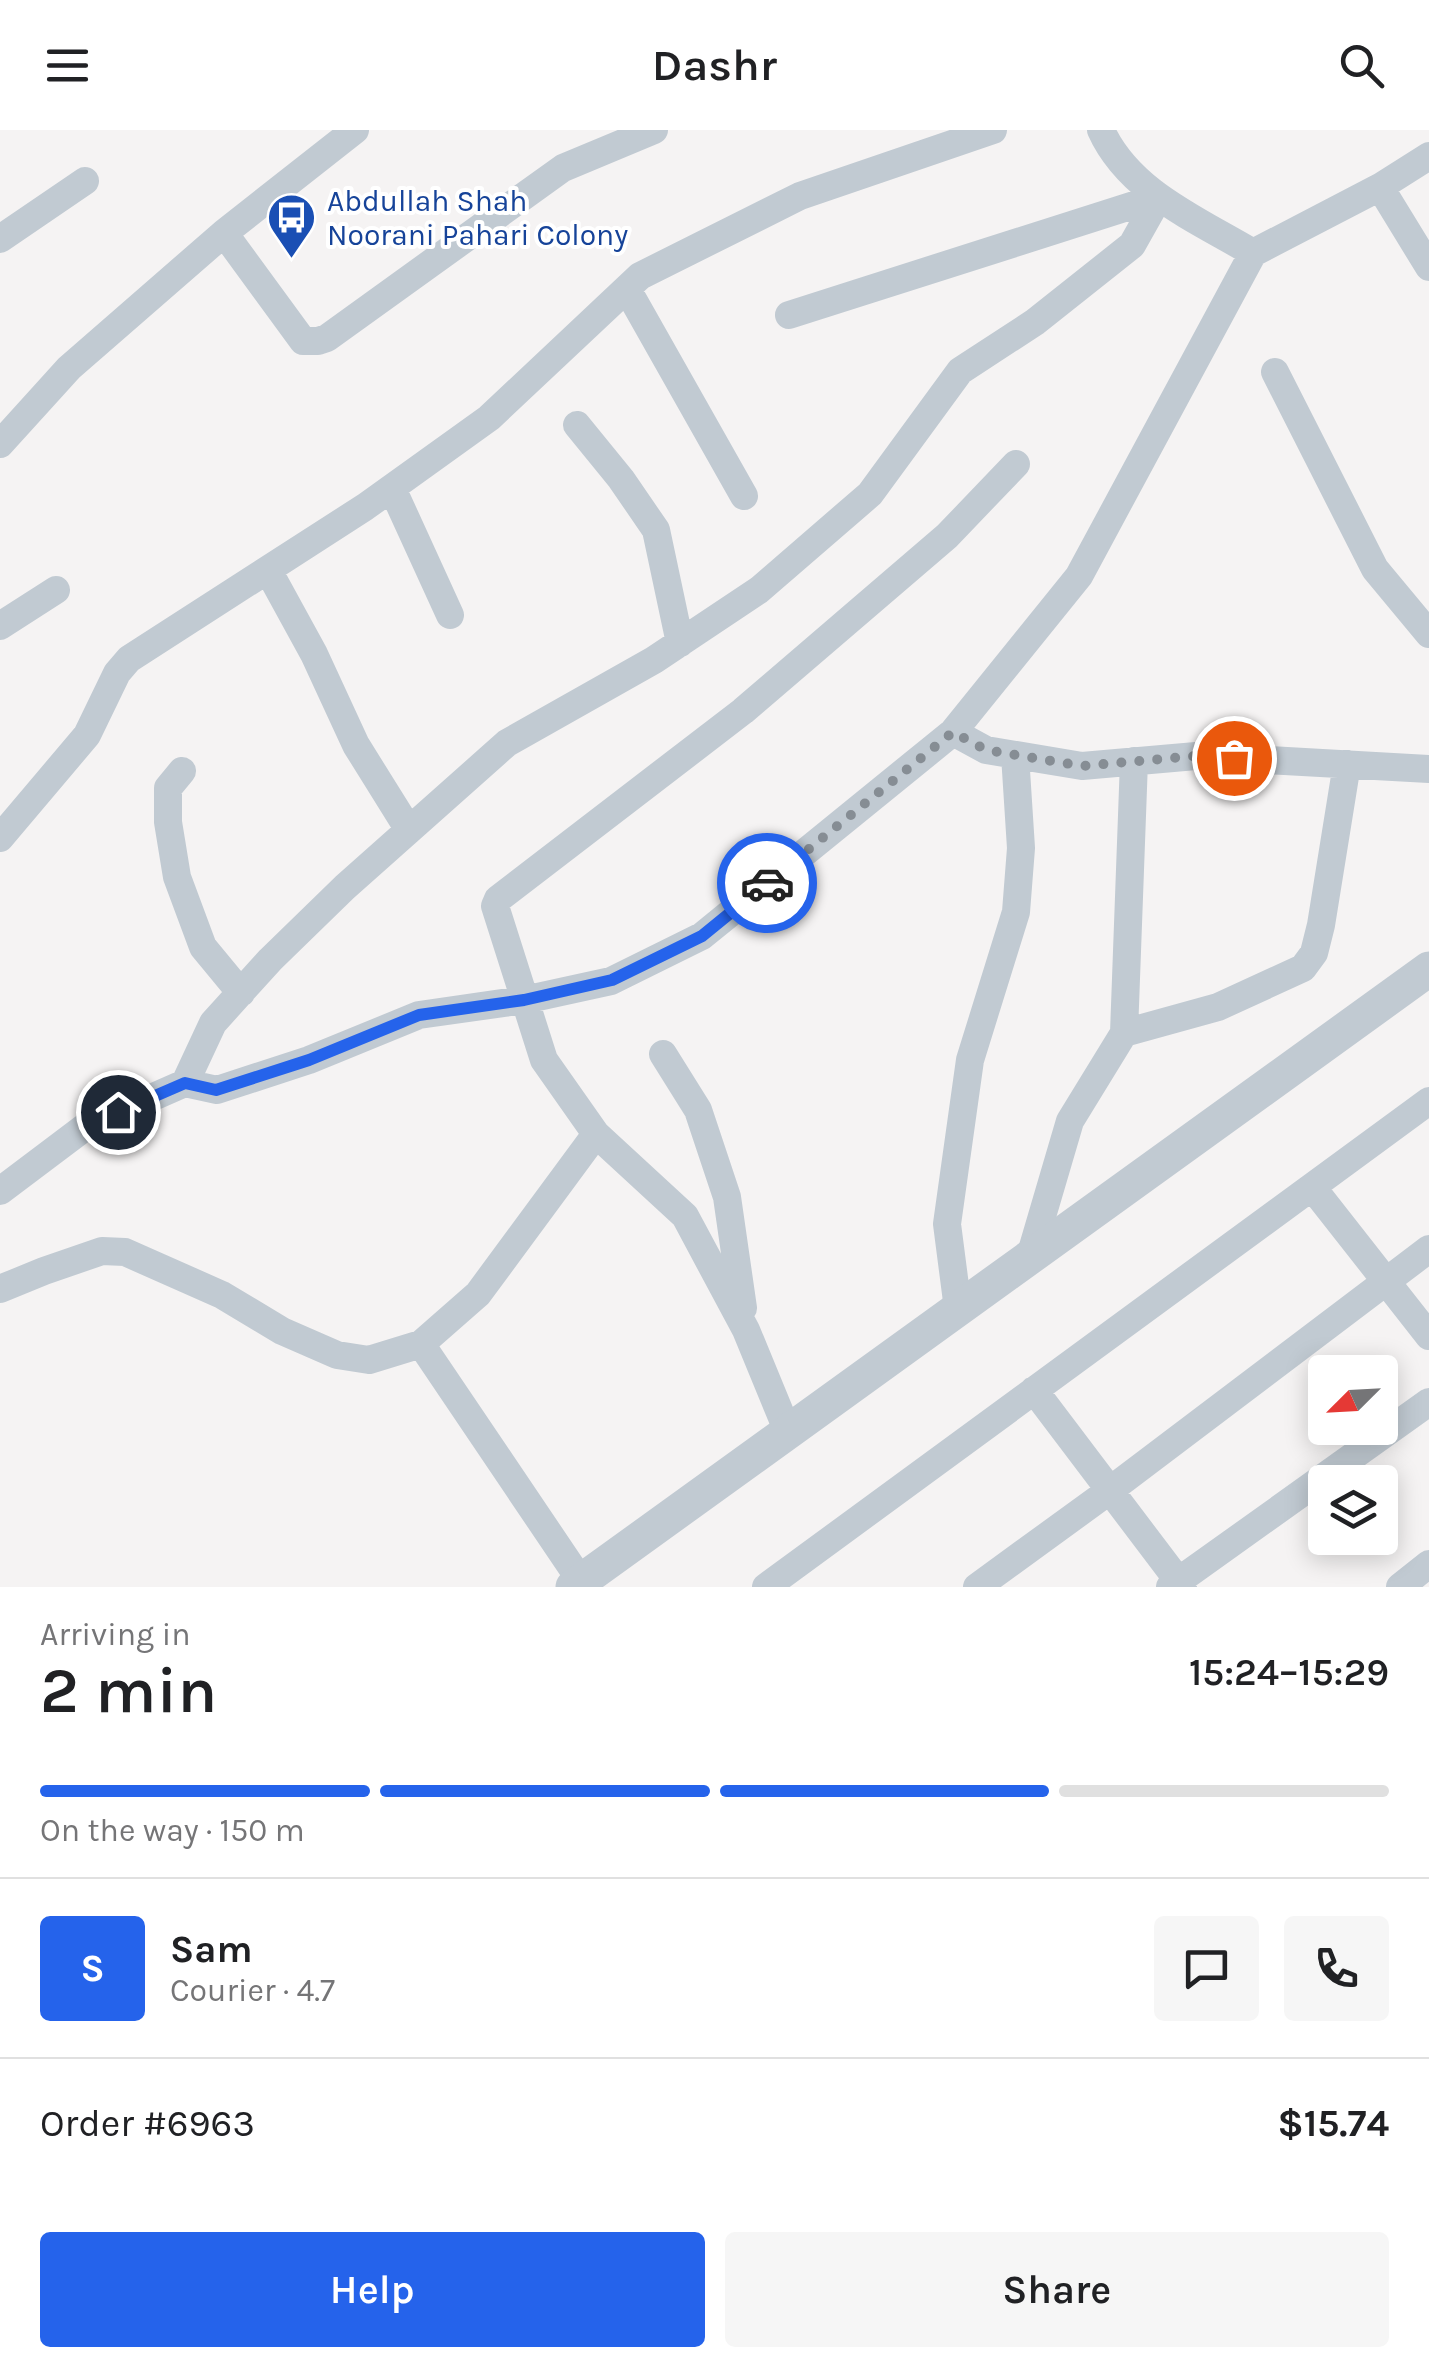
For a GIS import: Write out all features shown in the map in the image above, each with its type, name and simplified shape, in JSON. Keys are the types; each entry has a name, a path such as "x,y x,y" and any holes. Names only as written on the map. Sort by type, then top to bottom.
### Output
{"street":[{"path":"0,444 69,368 224,233 355,130"},
{"path":"224,233 302,341 318,341 562,168 654,130"},
{"path":"0,838 87,735 129,659 392,488 490,418 640,276 800,196 993,130"},
{"path":"1102,130 1109,148 1130,174 1159,197 1252,253"},
{"path":"0,1191 85,1127 185,1083 216,1090 309,1060 419,1015 524,1000 612,980 702,936 953,732 1079,576 1252,253 1429,156"},
{"path":"0,239 85,181"},
{"path":"1380,186 1429,267"},
{"path":"789,315 1159,197"},
{"path":"185,1083 214,1022 345,887 507,743 654,660 759,590 870,494 960,372 1036,322 1132,245 1159,197"},
{"path":"626,289 744,496"},
{"path":"1276,372 1376,569 1429,634"},
{"path":"577,425 622,479 656,530 680,643"},
{"path":"788,1432 746,1330 685,1216 596,1134 544,1060 495,906 498,899 742,711 947,536 1016,464"},
{"path":"392,488 450,615"},
{"path":"268,570 314,654 356,746 409,830"},
{"path":"0,626 56,590"},
{"path":"953,732 986,750 1082,766 1196,756 1429,769"},
{"path":"958,1309 947,1224 970,1060 1016,912 1021,848 1015,756"},
{"path":"1030,1257 1070,1121 1124,1033 1134,762"},
{"path":"1124,1033 1218,1007 1303,968 1314,953 1321,925 1348,764"},
{"path":"182,771 168,788 168,822 177,877 204,947 241,993"},
{"path":"421,1344 577,1584 1429,969"},
{"path":"663,1054 698,1110 727,1197 746,1330"},
{"path":"766,1587 1429,1101"},
{"path":"0,1289 102,1251 125,1252 222,1295 282,1331 337,1355 369,1360 421,1344 478,1294 596,1134"},
{"path":"1312,1186 1429,1336"},
{"path":"977,1587 1429,1249"},
{"path":"1034,1390 1178,1585 1429,1402"},
{"path":"1400,1587 1429,1564"}],"way so far":[{"path":"767,883 953,732 986,750 1082,766 1196,756 1234,758"}],"place":[{"name":"Abdullah Shah Noorani Pahari Colony","path":"292,260"}],"route":[{"path":"118,1112 185,1083 216,1090 309,1060 419,1015 524,1000 612,980 702,936 767,883"}]}
